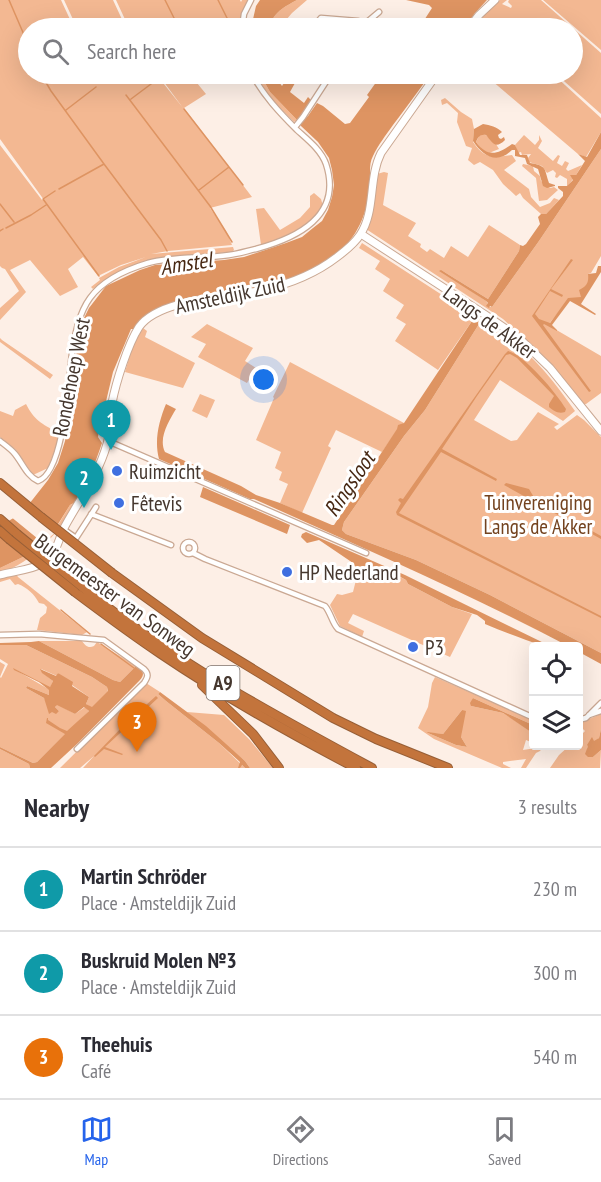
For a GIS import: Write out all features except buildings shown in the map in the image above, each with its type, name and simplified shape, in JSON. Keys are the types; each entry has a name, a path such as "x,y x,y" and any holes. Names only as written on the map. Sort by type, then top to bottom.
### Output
{"highway":[{"name":"A9","path":"0,483 67,539 202,638 333,718 376,740 448,768"},
{"name":"Burgemeester van Sonweg","path":"0,519 131,634 188,672 270,721 356,768"},
{"name":"Burgemeester van Sonweg","path":"0,531 78,589 194,666 274,714 372,768"},
{"name":"A9","path":"188,672 253,734 279,768"}],"street":[{"path":"243,18 251,0"},
{"path":"477,18 495,0"},
{"path":"372,18 379,12"},
{"name":"Rondehoep West","path":"0,441 14,453 36,480 42,480 50,470 60,440 66,410 72,351 78,323 83,309 104,284 149,263 230,255 271,245 295,236 318,218 329,193 329,176 325,162 316,148 262,92 258,84"},
{"path":"296,125 324,84"},
{"name":"Amsteldijk Zuid","path":"0,575 43,563 52,555 63,529 94,479 108,441 112,405 122,368 140,326 148,318 164,309 184,303 261,290 294,281 311,274 347,250 361,234 370,211 378,159 429,84"},
{"name":"Langs de Akker","path":"361,234 519,338 550,368 601,431"},
{"path":"108,441 366,554"},
{"path":"63,529 76,538 96,507"},
{"path":"92,514 171,545"},
{"path":"193,553 325,606 338,630 529,716"},
{"path":"0,635 39,634 104,640 144,669 148,675 147,679 77,749"},
{"path":"589,715 601,703"},
{"path":"583,718 601,711"}],"green space":[{"path":"0,0 61,0 69,18 18,18 18,84 164,84 183,108 165,84 198,84 206,94 184,108 252,197 210,208 226,231 232,245 151,254 233,247 234,250 150,261 121,271 93,289 91,287 100,280 99,278 119,267 146,257 121,265 98,276 83,257 68,269 78,287 60,296 30,260 10,270 26,292 0,320 0,308 19,291 5,269 0,266 0,145 44,200 0,139"},
{"path":"64,0 113,0 121,18 72,18"},
{"path":"116,0 240,0 241,2 249,0 244,18 124,18"},
{"path":"297,0 307,0 288,18 273,18 283,8"},
{"path":"500,0 507,0 502,4 511,8 509,0 541,0 561,18 482,18"},
{"path":"543,0 601,0 601,50 583,34 583,18 564,18"},
{"path":"583,37 601,53 601,114 567,84 583,84"},
{"path":"260,84 266,84 270,92 297,120 294,122"},
{"path":"496,84 564,84 601,118 601,132 586,157 578,154"},
{"path":"445,98 472,119 473,142 481,152 494,157 512,155 516,161 504,170 529,189 531,197 540,207 550,203 554,198 559,200 546,214 541,214 520,193 516,196 493,170 480,162 474,165 468,160 472,148 466,146 457,122 458,113 447,103 442,105 441,100"},
{"path":"483,134 499,149 489,153 483,151 476,142"},
{"path":"524,135 535,145 539,140 539,135 542,141 538,148 553,161 558,155 560,156 557,163 562,166 565,161 569,163 566,169 568,171 582,165 567,187 567,179 560,175 557,178 553,170 547,173 542,166 529,162 528,158 531,154 518,153 515,145"},
{"path":"601,149 601,256 591,273 588,274 595,277 579,303 570,298 548,325 601,356 601,393 583,404 550,363 503,319 366,229 377,174 384,172 388,173 383,205 416,223 408,236 421,244 420,247 427,252 430,249 444,258 451,246 468,257 489,225 520,245 519,251 488,299 441,270 486,301 487,307 492,307"},
{"path":"523,164 533,166 541,181 550,188 554,187 558,190 547,200 539,201 536,178 522,166"},
{"path":"314,193 321,199 323,206 311,221 288,236 261,245 256,209 264,208 280,230 300,218 310,207 310,196"},
{"name":"Tuinvereniging Langs de Akker","path":"362,243 513,341 547,374 575,411 563,421 500,380 474,420 511,441 517,440 538,412 559,424 554,427 557,430 577,415 601,437 601,653 490,595 416,560 346,534 342,530 344,522 425,410 479,324 472,321 438,370 395,341 406,324 396,318 404,305 383,291 390,279 375,269 380,261 359,248"},
{"path":"207,324 253,348 245,361 256,368 247,383 198,357 206,344 191,337"},
{"path":"143,328 147,331 145,337 195,363 183,388 125,372 133,345"},
{"path":"0,338 53,375 50,379 0,342"},
{"path":"290,362 404,423 382,452 336,430 328,446 331,448 302,513 280,503 288,484 279,480 282,472 275,468 281,452 256,440"},
{"path":"200,394 215,400 207,418 192,411"},
{"path":"26,404 35,418 57,432 60,437 48,468 33,475 16,450 0,437 0,411 13,416 15,410"},
{"path":"78,502 45,544 25,561 0,573 0,568 23,557 58,525 70,505"},
{"path":"368,567 388,578 394,574 452,607 472,614 450,657 353,614 348,623 364,631 362,637 340,626 330,605 337,594 353,592 358,572"},
{"path":"16,574 87,632 82,635 37,630 40,618 46,613 47,607 39,603 28,589 18,584 15,585 10,579 0,582 0,577"},
{"path":"39,641 82,641 90,647 97,642 136,666 120,682"},
{"path":"0,645 26,645 92,677 107,687 108,692 92,708 86,704 89,697 58,673 57,676 41,669 53,681 50,688 14,669 50,690 49,695 27,686 26,688 44,698 52,712 59,711 55,707 57,704 75,714 85,707 89,711 37,762 33,763 0,747 0,677 8,664 0,659"},
{"path":"0,662 5,665 0,677"},
{"path":"435,677 529,718 529,723 473,698 471,706 503,713 529,730 529,741 526,740 523,750 541,750 536,753 526,768 521,768 526,759 503,762 511,768 502,768 434,739 418,728 428,707","holes":["462,710 461,737 467,747 456,745 428,733 443,734"]},
{"path":"146,683 160,692 158,694 219,743 245,768 83,768 94,756 80,768 60,768"},
{"path":"187,712 224,715 249,739 273,768 250,768 245,761"},
{"path":"601,714 599,738 587,748 593,757 601,750 600,768 550,768 565,750 583,750 585,731 583,722"},
{"path":"0,749 29,764 30,768 0,768"}],"water":[{"path":"260,0 297,0 283,8 273,18 253,18"},
{"path":"406,0 487,0 471,18 426,18 432,8 429,5"},
{"name":"Amstel","path":"266,84 280,84 282,86 294,84 290,92 304,103 308,97 311,100 304,119 317,103 345,124 350,123 369,97 367,95 375,84 424,84 375,152 371,160 370,187 365,212 358,229 335,255 298,276 270,286 196,297 159,308 145,317 134,329 131,329 113,372 103,414 101,414 98,437 102,443 82,489 55,529 23,557 0,568 0,526 22,513 48,480 58,463 71,413 75,361 83,320 106,286 155,265 244,257 302,237 322,221 328,210 334,185 329,158 318,142 270,92"},
{"path":"483,124 500,130 502,132 498,135 499,138 504,137 505,140 496,145 486,135 482,135 476,142 480,147 493,153 512,144 515,145 520,155 527,155 530,163 544,168 549,183 555,186 547,188 543,186 538,169 527,164 525,158 515,156 515,150 496,158 481,151 473,141 474,129"},
{"path":"601,132 601,149 492,307 486,306 488,303 486,301 439,271 441,270 488,299 519,251 520,245 526,244 540,224 538,217 546,214 563,196 558,186 567,186 573,180 570,175 576,175 585,161 578,154 587,157"},
{"path":"571,259 573,260 551,289 563,295 562,297 550,291 535,314 539,319 550,323 568,298 581,297 579,290 587,284 588,274 596,273 598,266 601,266 601,272 581,304 596,314 570,301 552,325 557,331 543,325 591,391 589,392 532,316"},
{"path":"472,321 477,321 479,324 425,410 344,522 342,530 346,534 416,560 580,642 560,642 412,570 159,459 158,431 166,404 176,409 164,435 165,452 256,495 334,525 398,425 404,423"},
{"path":"508,351 523,360 540,376 562,402 566,409 565,412 556,412 549,407 554,396 517,358 510,354 506,355 442,449 497,479 496,481 441,452 399,513 601,618 397,515 396,512 401,503 398,500 403,499"},
{"path":"506,483 529,489 535,499 601,536 601,539 504,485"},
{"path":"203,487 290,525 287,534 200,497"},
{"path":"306,532 405,575 542,642 533,642 485,624 485,621 477,615 452,607 408,584 406,580 395,574 388,579 368,567 358,572 353,563 319,540 307,543 301,537"},
{"path":"39,641 113,680 120,682 136,666 143,674 142,678 51,768 30,768 29,764 0,747 33,763 37,762 65,734 46,723 47,718 67,731 89,711 84,707 75,714 57,705 55,707 59,711 56,714 52,712 49,714 44,698 26,688 27,686 49,695 49,690 13,668 50,687 53,681 40,669 56,676 58,673 73,682 72,686 89,697 86,704 92,707 108,691 107,687 92,677 26,645 0,645 0,643"},
{"path":"583,644 601,653 601,664 583,654"},
{"path":"160,692 206,726 250,768 242,765 238,768 240,762 158,694"},
{"path":"156,696 158,698 105,747 122,755 104,749 94,756 125,724"},
{"path":"473,698 529,723 529,731 503,713 471,706"},
{"path":"462,710 466,711 461,737 467,747 456,745 427,732 443,734"},
{"path":"601,729 601,750 593,757 588,757 585,754 587,745 592,737 594,741 599,738"}],"pier":[{"path":"28,501 57,531 43,543 10,516"}],"waterway":[{"path":"9,0 18,21"},
{"path":"165,0 174,18"},
{"path":"218,0 227,18"},
{"path":"47,84 104,164"},
{"path":"131,99 151,84"},
{"path":"66,110 96,87"},
{"path":"126,95 210,206 232,242"},
{"path":"184,109 229,167"},
{"name":"Amstel","path":"59,189 104,164 167,251"},
{"path":"199,190 229,167 243,185"},
{"path":"55,191 43,199 99,276"},
{"path":"0,204 14,222"},
{"path":"6,228 46,205"},
{"path":"61,610 90,634"},
{"path":"101,644 134,668"}],"place":[{"name":"Martin Schröder","path":"111,450"},
{"name":"Ruimzicht","path":"117,471"},
{"name":"Fêtevis","path":"119,503"},
{"name":"Buskruid Molen №3","path":"84,508"},
{"name":"HP Nederland","path":"287,572"},
{"name":"P3","path":"413,647"},
{"name":"Theehuis","path":"137,752"}],"water label":[{"name":"Ringsloot","path":"349,484"}]}
